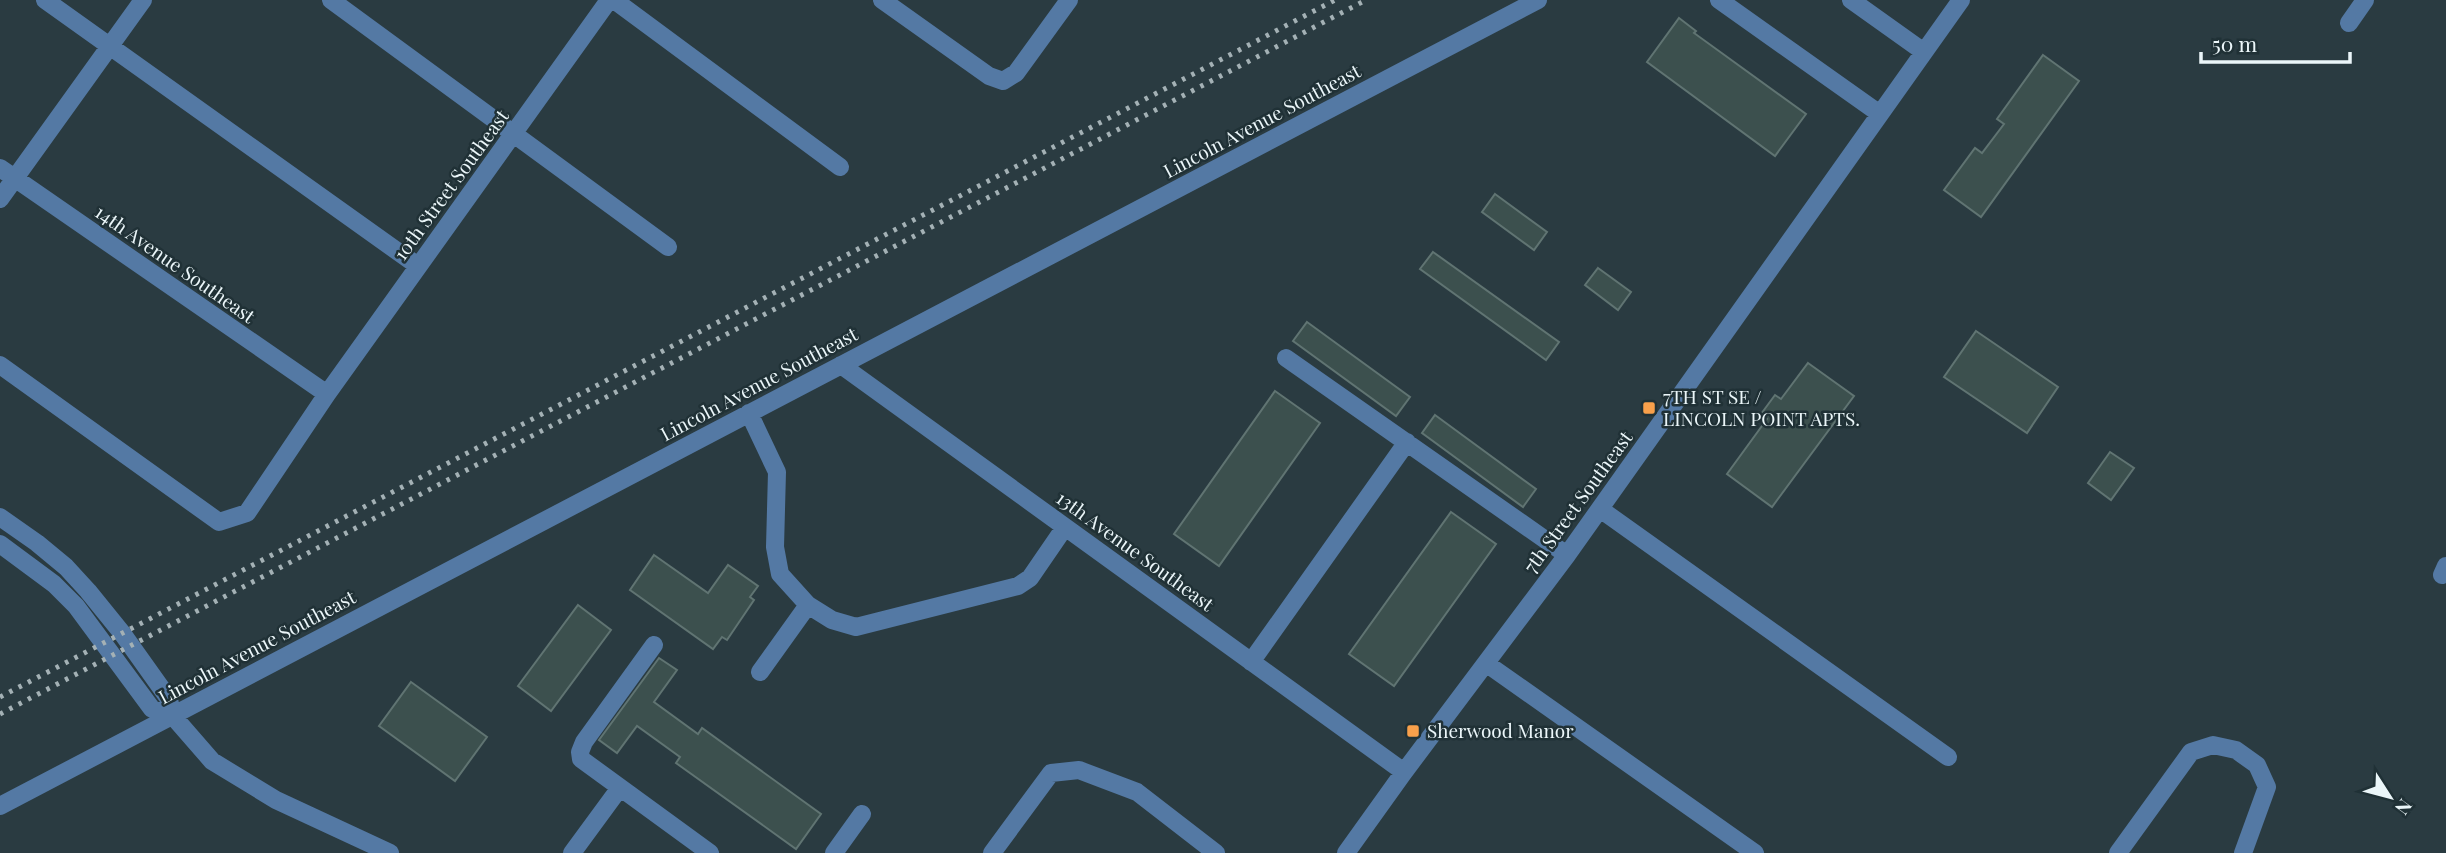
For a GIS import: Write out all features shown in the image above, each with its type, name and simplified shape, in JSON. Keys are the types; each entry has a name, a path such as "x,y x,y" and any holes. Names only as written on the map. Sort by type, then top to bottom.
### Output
{"street":[{"path":"45,0 418,266"},
{"path":"0,200 7,173 110,47 143,0"},
{"path":"331,0 668,247"},
{"path":"612,0 840,167"},
{"name":"10th Street Southeast","path":"0,365 219,522 247,513 418,266 612,0"},
{"path":"882,0 989,76 1003,81 1016,73 1069,0"},
{"name":"Lincoln Avenue Southeast","path":"0,806 1538,0"},
{"path":"1719,0 1880,114"},
{"path":"1851,0 1924,52"},
{"name":"7th Street Southeast","path":"1346,853 1567,555 1961,0"},
{"path":"2349,23 2365,0"},
{"name":"14th Avenue Southeast","path":"7,173 327,394"},
{"path":"1286,358 1567,555"},
{"name":"13th Avenue Southeast","path":"841,365 1404,772"},
{"path":"749,413 776,472 775,547 780,574 808,605 832,620 856,627 1018,586 1030,578 1065,527"},
{"path":"1251,662 1407,442"},
{"path":"1600,509 1948,757"},
{"path":"0,517 66,567 88,591 169,699 172,715 212,761 276,800 390,853"},
{"path":"0,544 54,584 76,606 152,709 172,715"},
{"path":"760,673 808,605"},
{"path":"654,645 579,752 582,759 619,789 710,853"},
{"path":"1486,664 1755,853"},
{"path":"2118,853 2191,752 2213,746 2236,750 2257,765 2267,787 2243,853"},
{"path":"992,853 1051,773 1079,771 1137,792 1216,853"},
{"path":"572,853 619,789"},
{"path":"834,853 862,814"}],"building":[{"path":"1679,18 1696,31 1694,33 1806,114 1775,156 1647,62"},
{"path":"2043,55 2079,81 1981,217 1944,190 1975,148 1982,153 2004,124 1997,119"},
{"path":"1495,194 1547,232 1534,250 1482,212"},
{"path":"1433,252 1559,342 1546,360 1420,269"},
{"path":"1598,268 1631,292 1618,310 1585,285"},
{"path":"1307,322 1410,397 1396,416 1293,341"},
{"path":"1976,331 2058,387 2027,433 1944,377"},
{"path":"1808,363 1854,396 1772,507 1727,474 1767,419 1761,414 1775,395 1781,399"},
{"path":"1275,391 1320,423 1219,566 1174,534"},
{"path":"1435,415 1536,489 1523,507 1422,433"},
{"path":"2110,452 2134,468 2111,500 2088,483"},
{"path":"1451,512 1496,544 1394,686 1349,654"},
{"path":"654,555 708,593 728,565 758,586 750,597 754,600 727,640 722,637 713,649 630,590"},
{"path":"578,605 611,630 551,711 518,686"},
{"path":"659,658 677,670 654,702 698,734 702,728 821,814 796,849 676,763 680,757 637,726 617,753 599,740"},
{"path":"411,682 487,737 455,781 379,726"}],"railway":[{"path":"0,697 1335,0"},
{"path":"0,714 1366,0"}],"place":[{"name":"7TH ST SE / LINCOLN POINT APTS.","path":"1649,408"},
{"name":"Sherwood Manor","path":"1413,731"}]}
